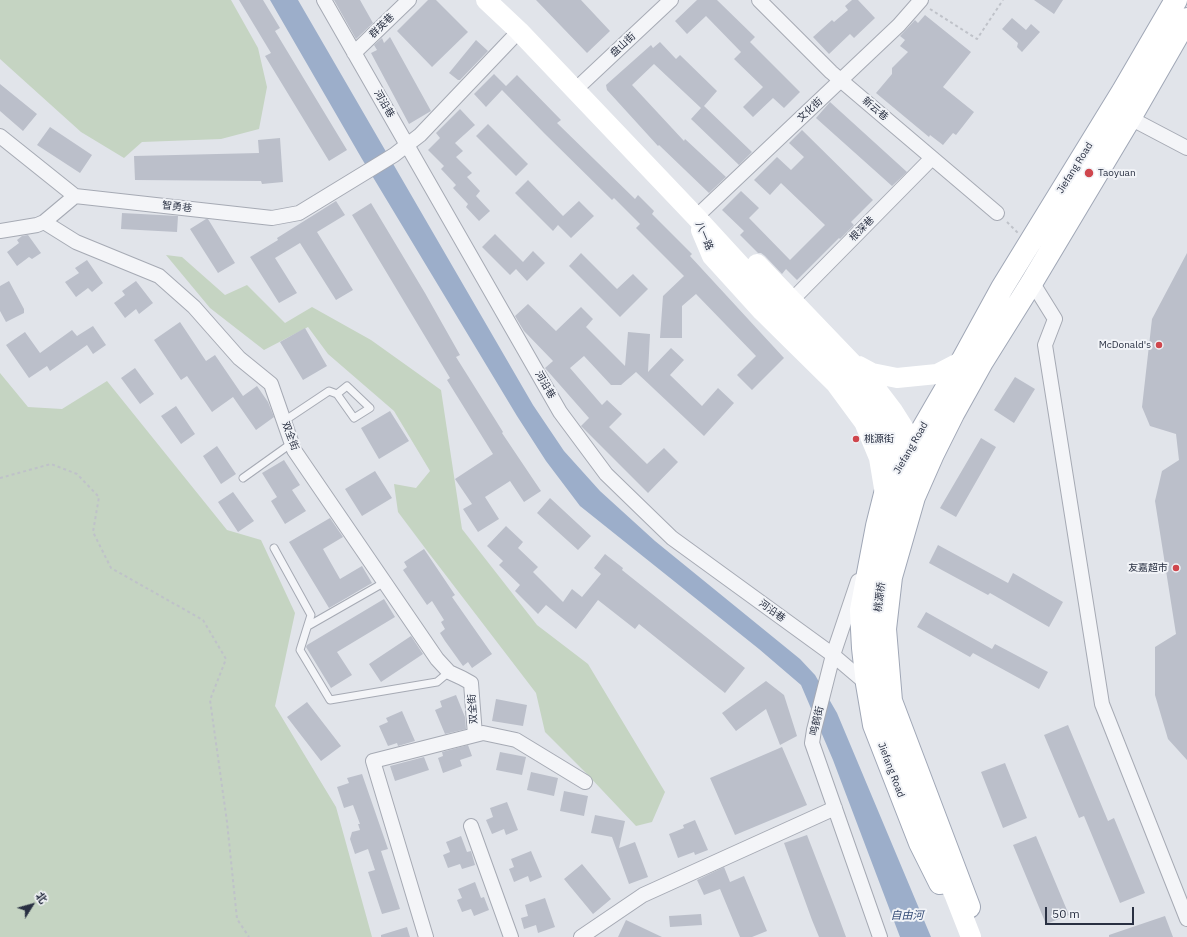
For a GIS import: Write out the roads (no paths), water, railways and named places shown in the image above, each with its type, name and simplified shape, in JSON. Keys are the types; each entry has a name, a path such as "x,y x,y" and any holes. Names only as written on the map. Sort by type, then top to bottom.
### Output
{"main road":[{"name":"八一路","path":"486,0 519,31 696,217 712,256 762,311 836,384 864,422 879,458 885,494"},
{"name":"Jiefang Road","path":"969,937 920,843 874,725 867,684 861,610 877,526 885,494 912,446 962,362 1002,288 1123,91 1176,0"},
{"name":"Jiefang Road","path":"975,937 972,915 891,701 885,630 891,577 914,497 933,454 954,414 982,362 1032,282 1187,19"},
{"name":"桃源桥","path":"696,217 764,291 808,335 869,404 885,428 894,449 898,484 893,524 885,559 878,605 876,642 880,688 895,744 921,816 955,896 969,937"},
{"path":"696,217 731,238 874,386 893,411 905,430 912,446 915,472 914,497"},
{"path":"850,361 872,373 897,378 937,374 962,362"},
{"path":"836,384 903,444 912,446 924,443 940,431 954,414"}],"street":[{"name":"河沿巷","path":"324,0 560,412 606,474 672,538 833,655 867,684"},
{"name":"群英巷","path":"354,53 409,0"},
{"name":"盘山街","path":"574,90 671,0"},
{"name":"新云巷","path":"759,0 841,80 997,213"},
{"name":"文化街","path":"696,217 899,25 917,1"},
{"name":"智勇巷","path":"75,196 272,218 299,213 394,155 420,135 519,31"},
{"path":"1130,118 1187,148"},
{"path":"0,136 75,196 38,226 0,231"},
{"name":"根深巷","path":"792,300 932,158"},
{"name":"双全街","path":"44,222 76,242 159,276 194,307 239,358 271,384 294,450 437,659 449,672 471,683 475,735"},
{"path":"1032,282 1055,319 1045,345 1102,704 1187,919"},
{"name":"鸣鹤街","path":"877,526 833,655 814,730 812,744 880,937"},
{"path":"426,937 373,761 483,733 516,740 585,782"},
{"path":"581,937 643,895 835,808"},
{"path":"471,826 511,937"}],"lane":[{"path":"284,421 329,391 337,394 354,418 370,408 347,386 337,394"},
{"path":"243,478 292,443"},
{"path":"274,548 312,615 300,650 330,700 437,682 449,672"},
{"path":"308,626 385,582"}],"water":[{"name":"自由河","path":"270,0 298,0 533,405 564,451 600,491 655,541 800,659 815,675 837,713 931,937 900,937 833,760 801,685 759,649 580,506 546,461 517,416 362,159"}],"place":[{"name":"Taoyuan","path":"1089,173"},
{"name":"McDonald's","path":"1159,345"},
{"name":"桃源街","path":"856,439"},
{"name":"友嘉超市","path":"1176,568"}]}
